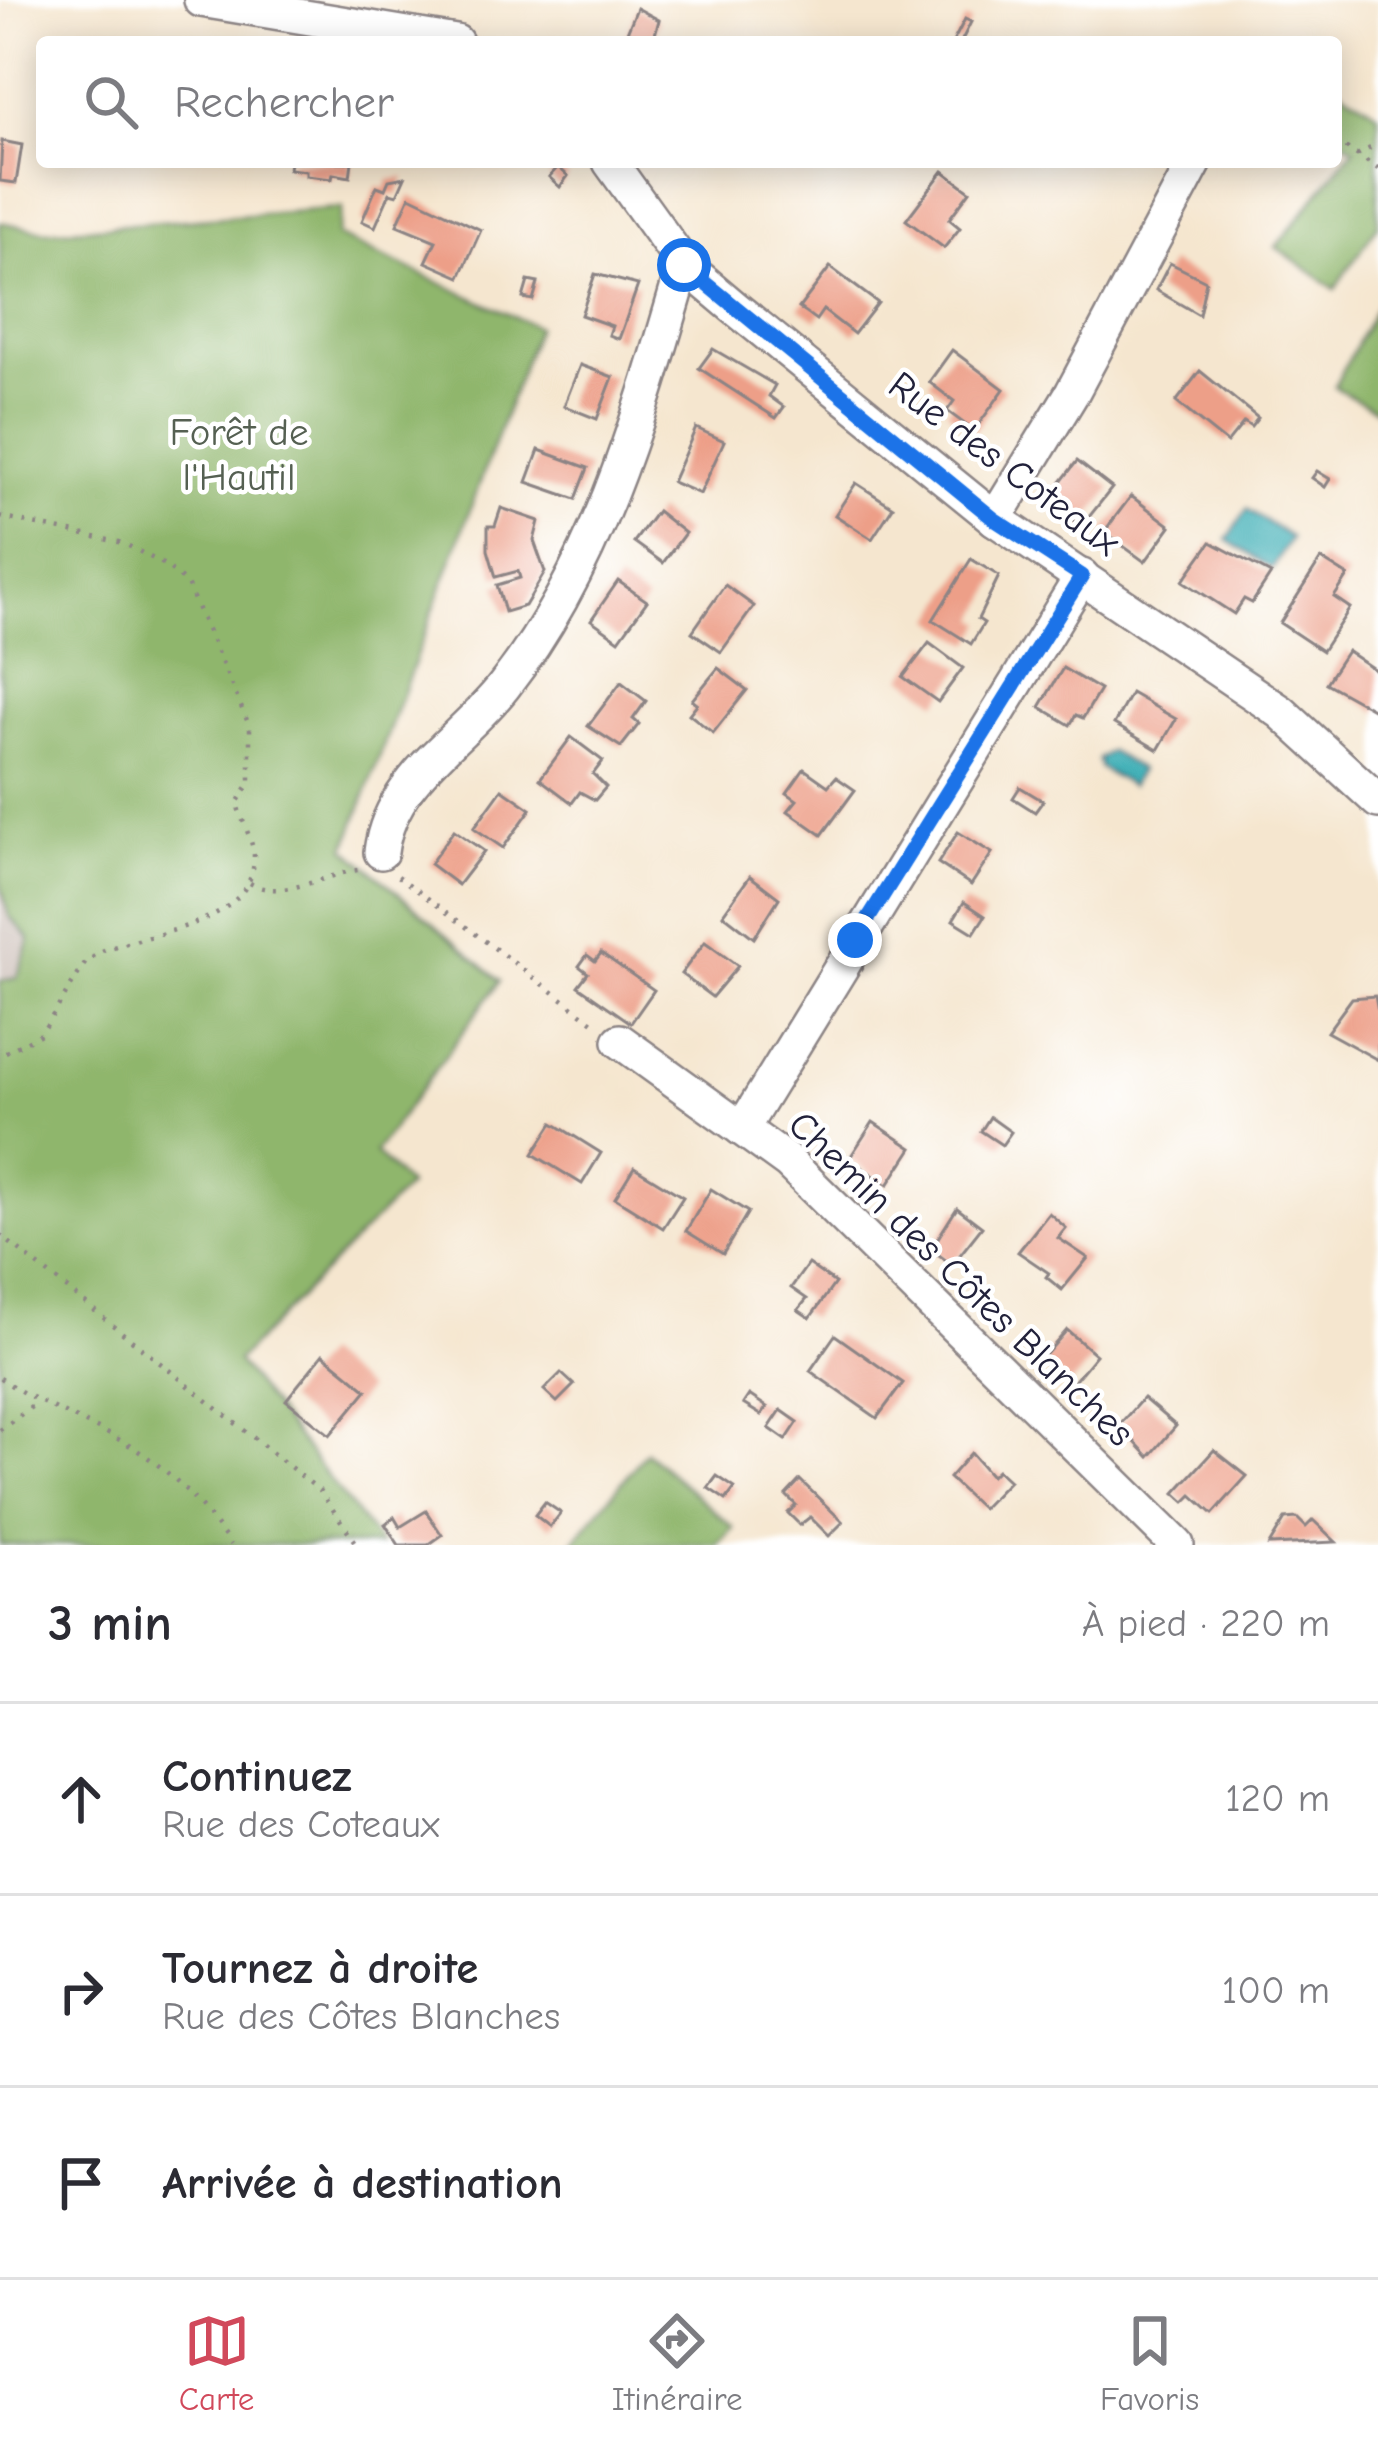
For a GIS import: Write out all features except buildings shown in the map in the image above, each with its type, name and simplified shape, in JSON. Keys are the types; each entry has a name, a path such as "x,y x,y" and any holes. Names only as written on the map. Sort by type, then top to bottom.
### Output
{"street":[{"path":"201,0 420,36"},
{"name":"Rue des Coteaux","path":"614,168 684,265 994,519 1281,712 1378,801"},
{"path":"994,519 1072,394 1192,168"},
{"path":"384,860 385,819 431,760 501,691 546,630 636,435 684,265"},
{"path":"742,1129 1082,576"},
{"name":"Chemin des Côtes Blanches","path":"620,1041 788,1162 1177,1545"}],"path":[{"path":"1342,144 1378,169"},
{"path":"1357,155 1378,144"},
{"path":"0,518 123,543 167,566 188,584 250,727 250,782 237,803 255,853 250,883 215,916 124,943 86,962 41,1034 0,1055"},
{"path":"250,883 266,892 281,891 384,860 620,1041"},
{"path":"0,1235 319,1490 358,1545"},
{"path":"0,1378 36,1403 139,1451 199,1500 231,1545"},
{"path":"0,1430 36,1403"}],"shaded area":[{"path":"0,881 9,915 31,939 17,978 0,981"}],"green space":[{"path":"1342,90 1378,113 1378,225 1335,289 1276,247 1354,148 1342,140"},
{"name":"Forêt de l'Hautil","path":"342,208 337,236 537,327 346,848 500,981 375,1152 408,1186 237,1361 381,1545 0,1545 0,981 17,978 30,939 9,916 0,881 0,222 45,231"},
{"path":"1378,304 1378,411 1334,387"},
{"path":"646,1452 734,1528 717,1545 571,1545"}],"water":[{"path":"1247,509 1291,538 1272,569 1227,540"},
{"path":"1110,751 1140,770 1131,786 1100,768 1098,759"}],"route":[{"path":"684,265 994,519 1082,576 855,940"}]}
